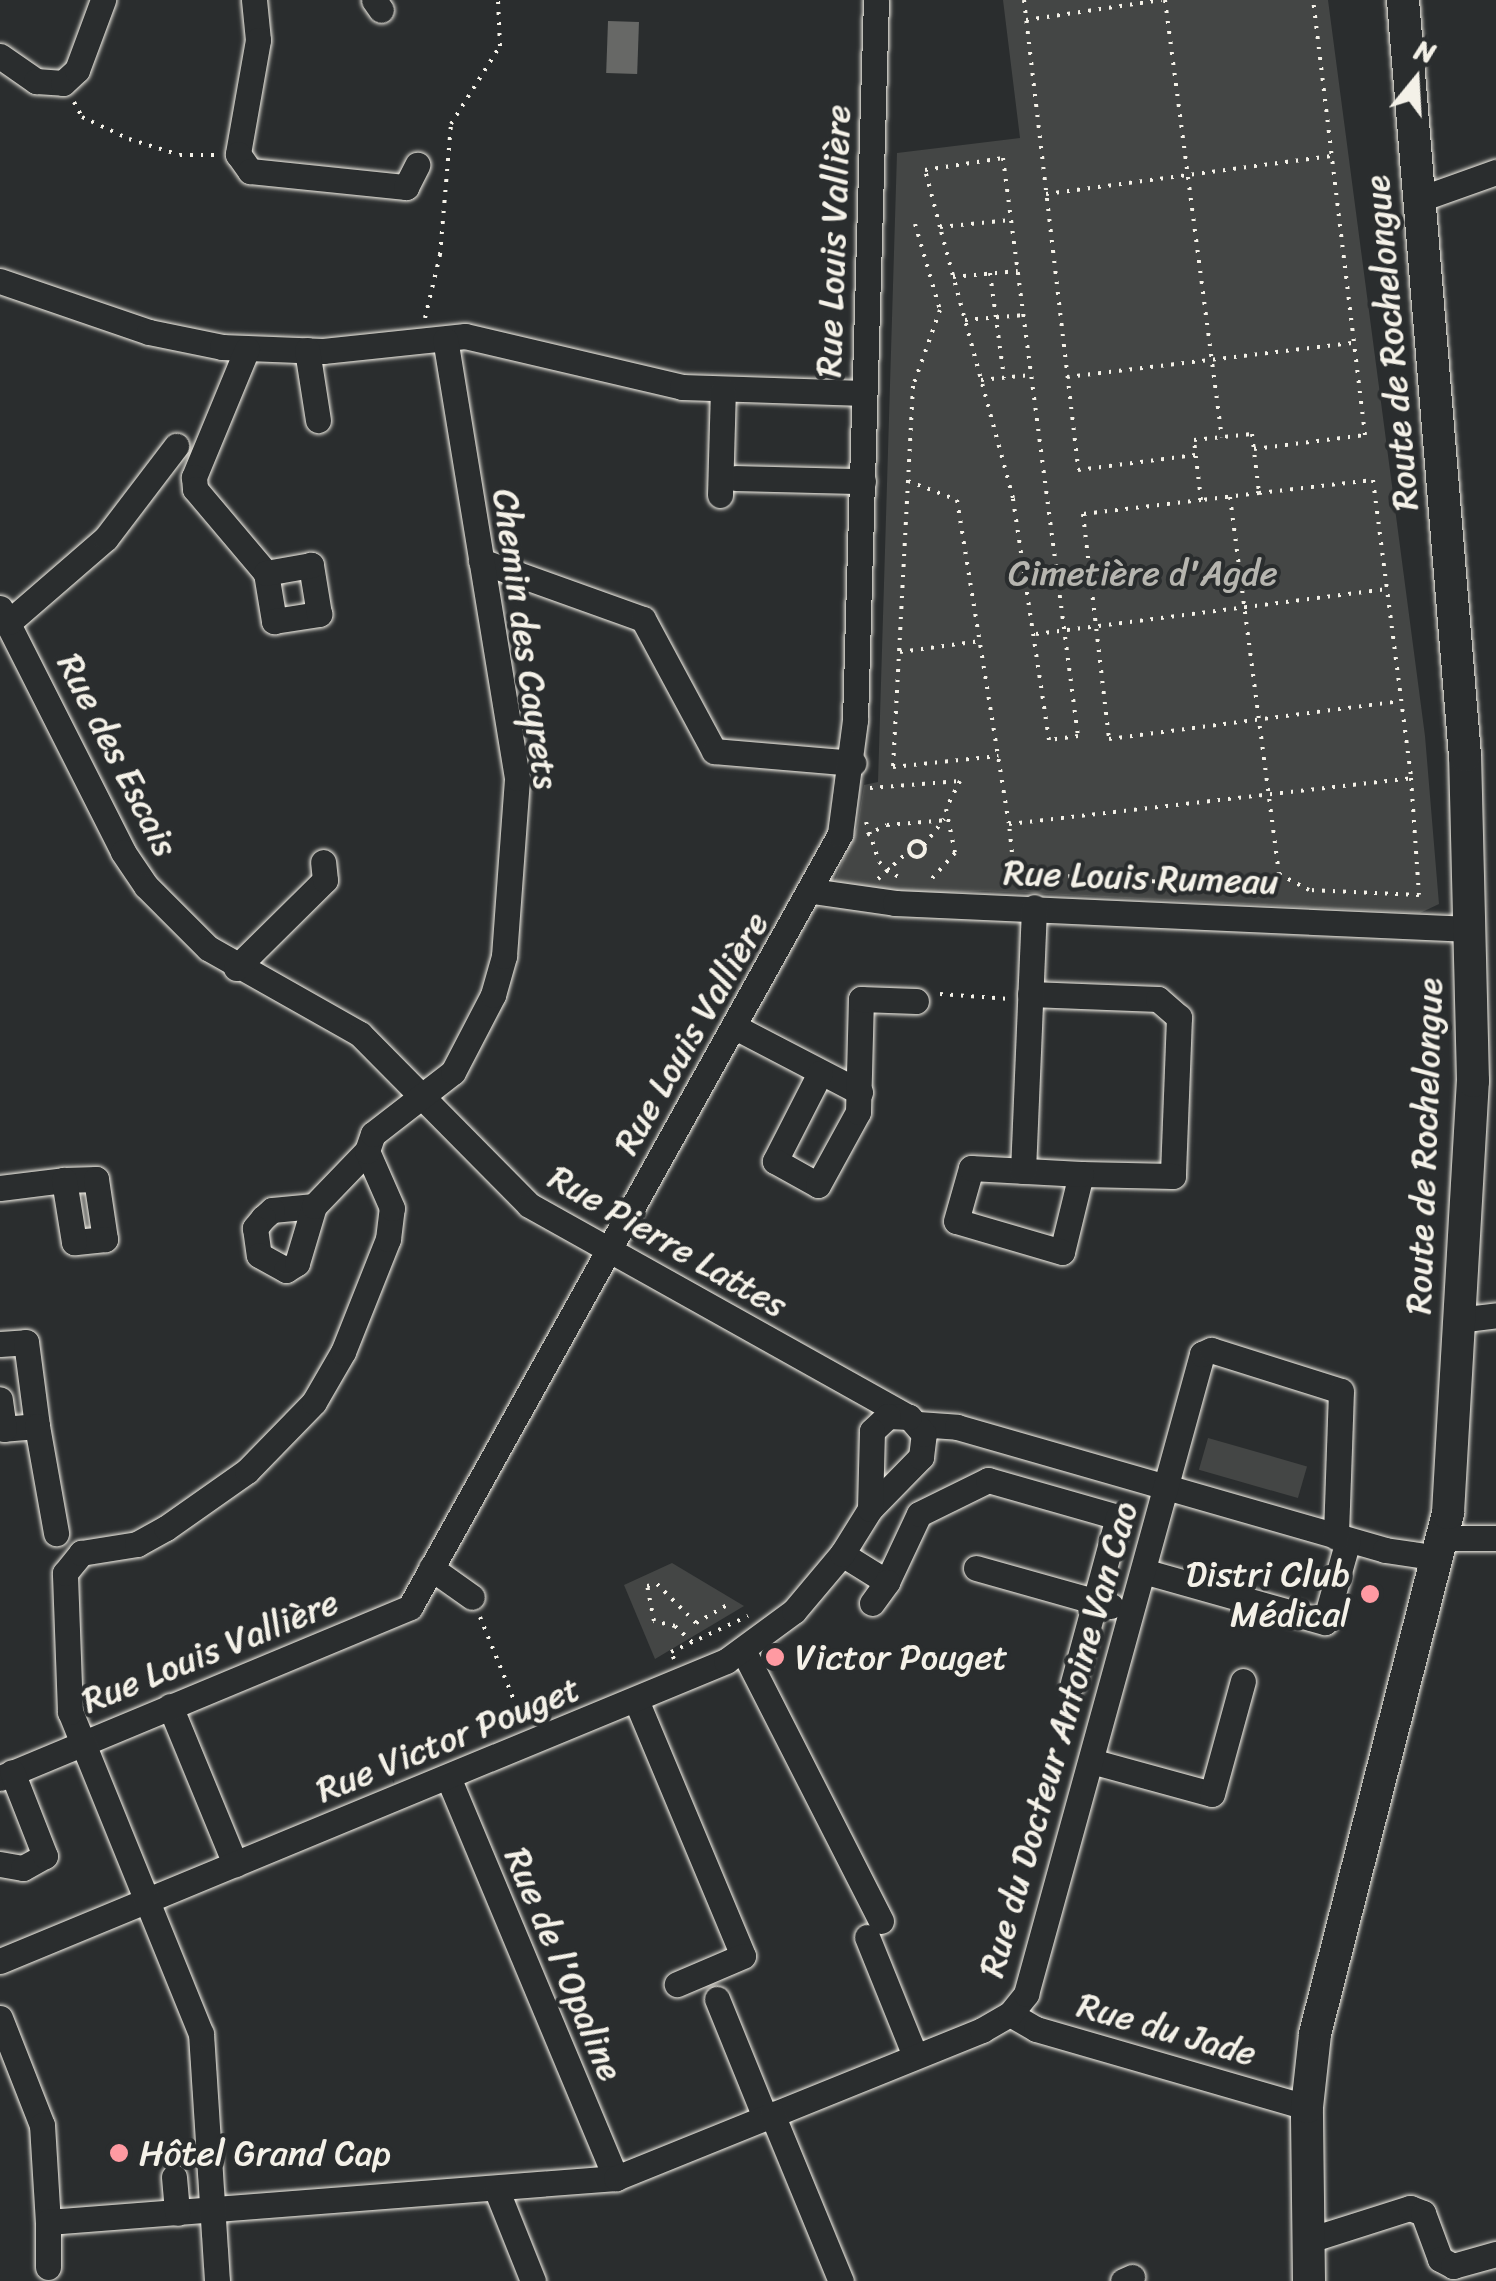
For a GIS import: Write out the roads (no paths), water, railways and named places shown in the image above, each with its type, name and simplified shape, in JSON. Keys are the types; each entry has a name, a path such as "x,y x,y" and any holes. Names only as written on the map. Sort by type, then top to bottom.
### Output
{"main road":[{"name":"Route de Rochelongue","path":"1309,2281 1307,2107 1315,2034 1441,1548 1473,1081 1466,756 1403,0"}],"street":[{"path":"0,56 36,80 62,83 77,70 103,0"},
{"path":"254,0 258,40 238,154 250,171 406,187 417,166"},
{"name":"Rue Louis Vallière","path":"6,1775 410,1607 857,809 854,763 876,0"},
{"path":"1420,199 1496,172"},
{"path":"0,281 149,332 247,349 306,350 465,336 682,388 864,393"},
{"name":"Chemin des Cayrets","path":"314,1206 367,1151 373,1134 426,1098 454,1072 493,995 504,956 516,778 481,561 436,341"},
{"path":"247,349 194,477 196,488 266,572"},
{"path":"306,350 318,420"},
{"path":"723,390 728,486 863,481"},
{"path":"4,615 106,538 176,446"},
{"path":"481,561 643,619 714,751 854,763"},
{"name":"Rue des Escais","path":"4,615 130,863 175,918 236,968 360,1034 426,1098"},
{"path":"236,968 325,880 322,862"},
{"name":"Rue Louis Rumeau","path":"812,891 866,901 1470,929"},
{"path":"1023,1171 1034,908"},
{"path":"1030,997 1158,999 1179,1017 1174,1176 971,1168 956,1221 1062,1252 1080,1174"},
{"path":"820,1074 775,1162 818,1185 858,1112 861,1000 916,1001"},
{"path":"735,1027 860,1092"},
{"name":"Rue Pierre Lattes","path":"426,1098 529,1205 914,1421 957,1427 986,1439 1342,1539 1441,1548 1496,1538"},
{"path":"217,2281 200,2034 70,1712 65,1573 81,1554 138,1544 166,1528 247,1471 314,1402 343,1352 388,1239 392,1208 367,1151"},
{"path":"0,1188 64,1180"},
{"path":"1458,1320 1496,1316"},
{"path":"0,1344 26,1342 56,1533"},
{"name":"Rue du Docteur Antoine Van Cao","path":"48,2222 496,2191 616,2178 1010,2014 1026,1994 1202,1354 1211,1350 1335,1384 1342,1390 1342,1539"},
{"path":"846,1384 873,1443 890,1468 986,1439"},
{"path":"0,1399 2,1430 37,1426"},
{"path":"873,1443 888,1416 914,1421 917,1461"},
{"name":"Rue Victor Pouget","path":"870,1508 873,1443"},
{"name":"Rue Victor Pouget","path":"0,1961 636,1700 743,1650 794,1611 842,1554 870,1508 917,1461"},
{"path":"842,1554 879,1592 919,1514 988,1480 1118,1517 1073,1683"},
{"path":"1143,1571 1325,1622 1342,1539"},
{"path":"431,1568 472,1597"},
{"path":"976,1568 1132,1612"},
{"path":"743,1650 874,1929 915,2056"},
{"path":"1091,1760 1212,1794 1243,1681"},
{"path":"636,1700 742,1956 678,1984"},
{"path":"170,1706 235,1864"},
{"path":"0,1864 23,1868 45,1856 6,1775"},
{"name":"Rue de l'Opaline","path":"448,1776 616,2178"},
{"path":"717,1999 841,2281"},
{"name":"Rue du Jade","path":"1010,2014 1036,2029 1307,2107"},
{"path":"0,2018 42,2125 57,2184 48,2222 48,2267"},
{"path":"174,2177 177,2213"},
{"path":"496,2191 532,2281"},
{"path":"1309,2240 1410,2208 1423,2213 1440,2258 1452,2266 1496,2254"}],"place":[{"name":"Distri Club Médical","path":"1370,1594"},
{"name":"Victor Pouget","path":"775,1657"},
{"name":"Hôtel Grand Cap","path":"119,2153"}],"park label":[{"name":"Cimetière d'Agde","path":"1143,573"}]}
